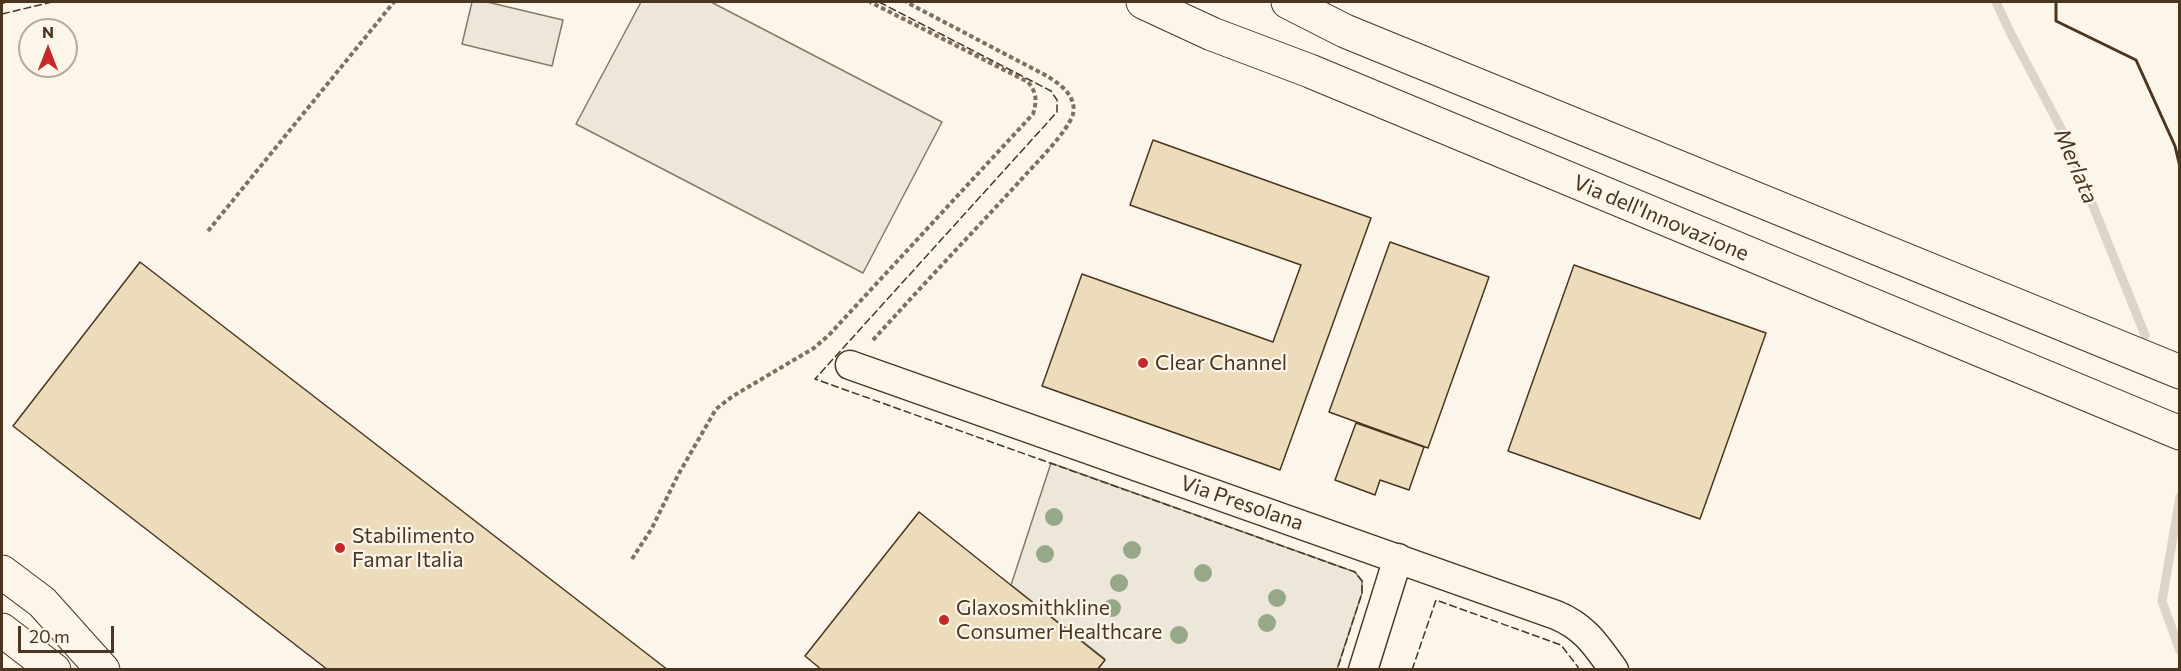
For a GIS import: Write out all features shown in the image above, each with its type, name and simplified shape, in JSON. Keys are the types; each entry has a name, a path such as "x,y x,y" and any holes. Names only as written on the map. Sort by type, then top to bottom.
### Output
{"main road":[{"name":"Via dell'Innovazione","path":"1143,2 1212,34 1310,71 2180,433"},
{"path":"1288,2 1345,31 2180,372"},
{"path":"2,572 42,602 103,669"},
{"path":"2,630 54,669"}],"street":[{"name":"Via Presolana","path":"850,365 1398,558 1572,622 1587,634 1614,669"},
{"path":"1362,669 1398,558"}],"path":[{"path":"208,231 394,2"},
{"path":"632,559 652,528 678,475 716,409 733,396 814,348 829,335 1033,114 1036,102 1034,90 1028,82 870,2"},
{"path":"850,365 1028,171 1069,124 1074,112 1071,98 1062,85 906,2"}],"shaded area":[{"path":"472,2 487,2 563,20 552,66 462,44"},
{"path":"641,2 711,2 942,122 863,273 576,124"},
{"path":"1051,463 1355,572 1362,581 1362,593 1337,669 1097,670 1105,659 1011,585"}],"building":[{"path":"1153,140 1371,218 1280,470 1042,386 1082,274 1273,342 1301,265 1130,205"},
{"path":"1390,242 1489,277 1428,448 1329,412"},
{"name":"Stabilimento Famar Italia","path":"140,262 668,670 328,670 13,426"},
{"path":"1574,265 1766,333 1700,519 1508,451"},
{"path":"1356,423 1424,447 1409,490 1380,480 1375,495 1335,480"},
{"name":"Glaxosmithkline Consumer Healthcare","path":"919,512 1105,660 1097,670 822,670 805,656"}],"waterway":[{"name":"Merlata","path":"1996,2 2064,134 2145,335"},
{"name":"Merlata","path":"2180,497 2162,601 2180,651"}],"fence":[{"path":"2,14 52,2"},
{"path":"879,2 1051,91 1057,100 1057,112 815,379 1355,572 1362,581 1362,593 1337,670"},
{"path":"1412,670 1436,600 1561,645 1578,667 1577,670"}],"wall":[{"path":"2056,2 2056,21 2136,60 2175,146 2180,167"}],"place":[{"name":"Clear Channel","path":"1143,363"},
{"name":"Stabilimento Famar Italia","path":"340,548"},
{"name":"Glaxosmithkline Consumer Healthcare","path":"944,620"}]}
